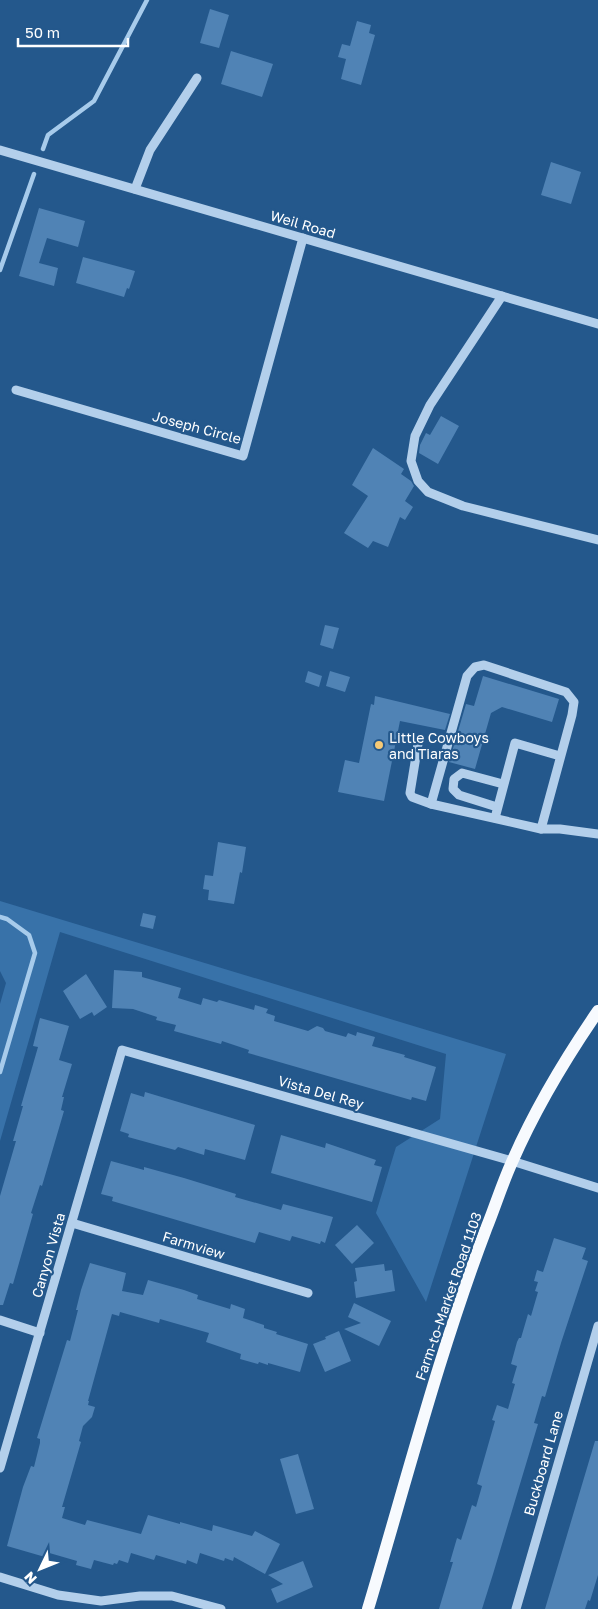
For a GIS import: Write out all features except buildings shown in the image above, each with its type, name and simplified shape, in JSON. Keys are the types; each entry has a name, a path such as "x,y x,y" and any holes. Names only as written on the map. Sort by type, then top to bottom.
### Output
{"main road":[{"name":"Farm-to-Market Road 1103","path":"368,1609 440,1361 469,1276 512,1161 545,1094 570,1051 598,1011"}],"street":[{"path":"135,189 150,150 197,78"},
{"name":"Weil Road","path":"0,150 598,324"},
{"name":"Joseph Circle","path":"16,390 243,456 303,238"},
{"path":"502,296 430,405 415,436 411,461 418,480 428,492 463,506 598,540"},
{"path":"431,804 467,676 475,667 484,665 566,692 574,702 540,829"},
{"path":"495,818 515,743 560,756"},
{"path":"418,744 410,792 412,797 431,804 540,829 560,829 598,834"},
{"path":"497,807 459,795 453,789 454,779 462,773 503,784"},
{"name":"Vista Del Rey","path":"122,1050 512,1161 598,1188"},
{"name":"Canyon Vista","path":"0,1468 122,1050"},
{"name":"Farmview","path":"72,1223 308,1293"},
{"path":"0,1320 40,1333"},
{"name":"Buckboard Lane","path":"516,1609 598,1326"},
{"path":"0,1578 99,1605 140,1596 172,1596 221,1609"}],"shaded area":[{"path":"0,901 506,1054 426,1302 376,1213 396,1147 440,1119 446,1054 60,932 0,1141 0,1004 6,983 0,971"}],"waterway":[{"path":"43,149 48,135 94,101 147,0"},
{"path":"0,270 34,174"},
{"path":"0,917 7,919 29,935 35,953 0,1072"}],"place":[{"name":"Little Cowboys and Tiaras","path":"379,745"}]}
